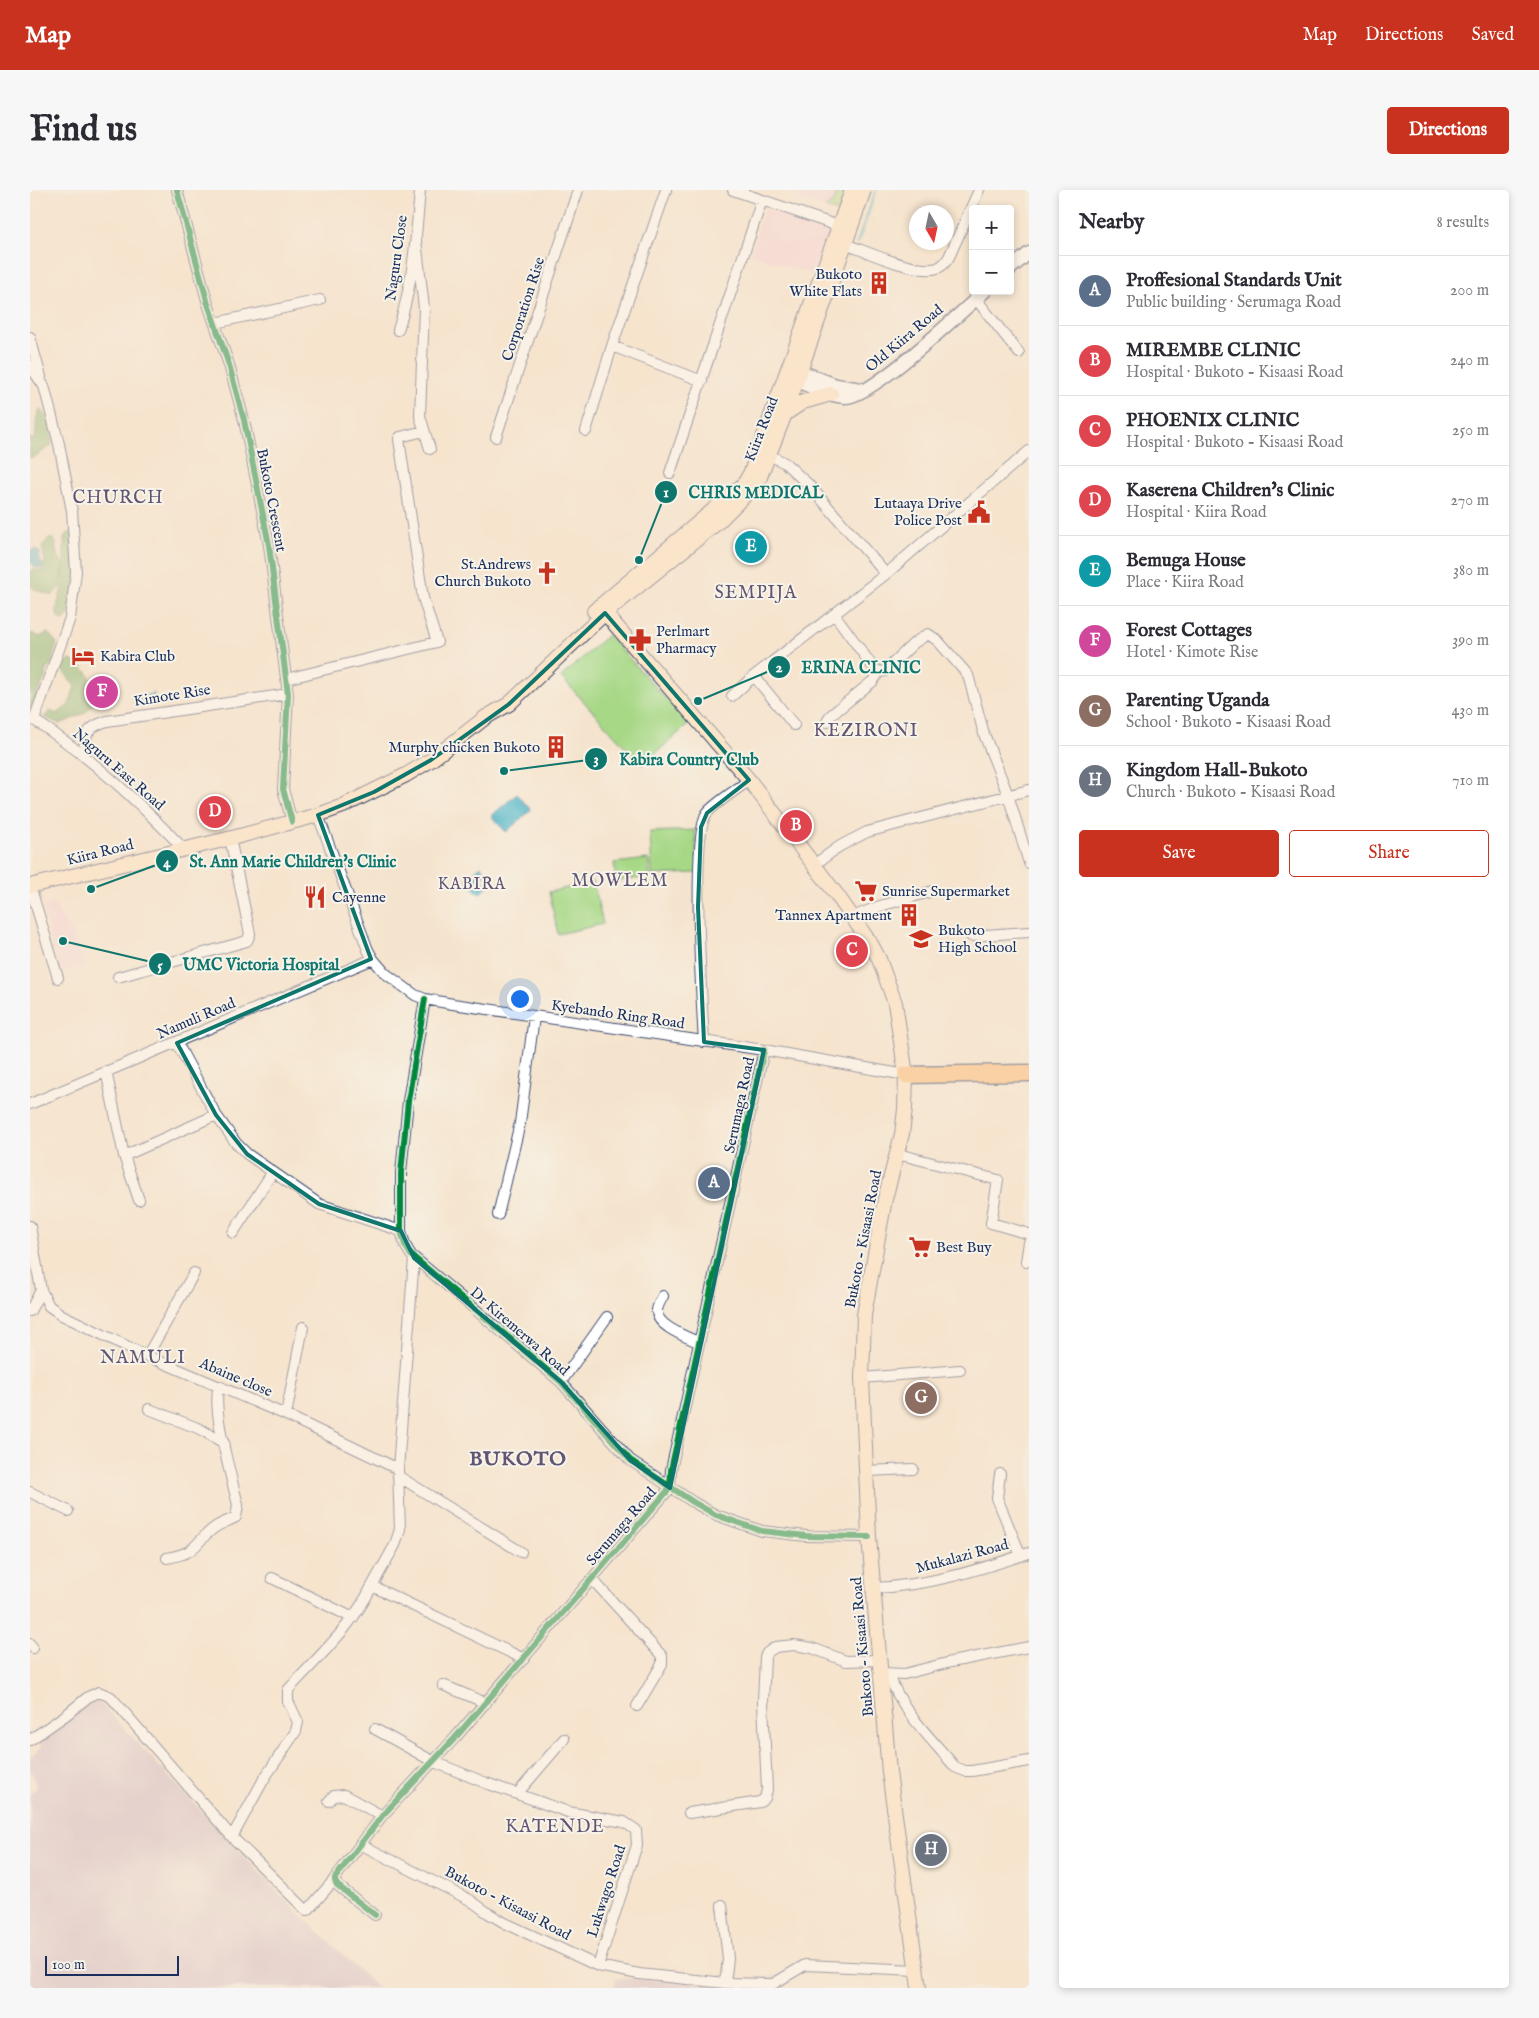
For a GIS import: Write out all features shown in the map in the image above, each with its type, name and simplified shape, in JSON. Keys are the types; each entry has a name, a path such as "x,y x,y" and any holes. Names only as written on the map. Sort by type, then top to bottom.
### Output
{"main road":[{"name":"Kiira Road","path":"602,610 718,522 760,478 785,414 793,374 844,228 852,190"},
{"name":"Kiira Road","path":"30,886 292,822 343,806 406,775 431,760 486,717 509,704 602,610 744,484 752,472 793,374 844,244 844,228 864,190"},
{"path":"785,414 803,402 831,394"},
{"name":"Bukoto - Kisaasi Road","path":"602,610 749,780 853,917 879,959 895,1003 906,1075 905,1109 898,1154 886,1199 865,1311 862,1378 870,1537 883,1669 890,1777 919,1988"},
{"path":"906,1075 1029,1073"}],"street":[{"name":"Bukoto Crescent","path":"177,190 241,411 269,544 288,694 282,789 292,822"},
{"name":"Naguru Close","path":"398,330 407,302 416,240 420,190"},
{"name":"Corporation Rise","path":"496,437 578,190"},
{"path":"586,431 612,346 666,190"},
{"path":"733,190 844,228"},
{"path":"844,244 899,263 930,270 937,268 946,262 949,257 979,190"},
{"path":"670,472 762,200"},
{"path":"416,240 424,308 420,416 430,449"},
{"path":"1014,266 1029,253"},
{"path":"980,295 1020,353"},
{"name":"Old Kiira Road","path":"793,374 831,394 850,396 866,390 887,375 980,295"},
{"path":"215,323 320,300"},
{"path":"30,337 69,490 76,572 70,618 32,720"},
{"path":"612,346 702,381"},
{"path":"30,366 44,386"},
{"name":"Old Kiira Road","path":"793,374 836,385 866,390"},
{"path":"286,680 437,642 423,598 399,439 400,437 424,431"},
{"path":"732,696 754,676 886,574 1029,451"},
{"path":"769,455 785,463 809,485 886,574"},
{"path":"835,615 873,667 879,672"},
{"path":"827,722 830,716 873,681 879,672 884,671 926,634 930,634 969,678 984,734 1008,795 1029,863"},
{"path":"754,676 794,725"},
{"name":"Kimote Rise","path":"83,755 86,733 93,725 106,721 288,694"},
{"name":"Naguru East Road","path":"32,720 67,741 127,792 183,848"},
{"path":"704,1042 698,907 701,827 706,813 749,780"},
{"path":"814,865 840,846 867,832 1029,790"},
{"name":"Kyebando Ring Road","path":"312,816 373,959 378,966 396,981 415,995 424,999 764,1050 906,1075"},
{"path":"118,977 248,941 250,934 233,837"},
{"path":"30,886 58,978"},
{"path":"853,917 880,906 933,891"},
{"path":"971,936 1029,932"},
{"name":"Namuli Road","path":"30,1104 373,959"},
{"path":"30,1740 66,1715 88,1696 99,1692 111,1697 232,1837 264,1779 298,1726 298,1719 288,1701 288,1690 352,1618 397,1540 400,1515 398,1472 414,1258 405,1245 401,1231 400,1190 404,1137 424,999"},
{"path":"498,1215 519,1128 534,1017"},
{"path":"177,1043 216,1115 241,1148 319,1204 401,1231"},
{"name":"Serumaga Road","path":"232,1837 308,1910 334,1880 382,1816 434,1762 486,1703 670,1488 671,1470 698,1342 764,1050"},
{"path":"106,1071 124,1156 139,1200"},
{"path":"124,1156 216,1115"},
{"path":"898,1154 998,1180 991,1223 1029,1234"},
{"path":"233,1233 272,1172"},
{"path":"30,1226 41,1290 30,1311"},
{"path":"1026,1262 1029,1242"},
{"name":"Dr Kiremerwa Road","path":"414,1258 561,1382 630,1460 670,1488 716,1515 762,1531 806,1536 870,1537"},
{"path":"147,1356 194,1273"},
{"name":"Abaine close","path":"41,1290 50,1306 62,1315 147,1356 286,1415 398,1472"},
{"path":"663,1296 657,1311 660,1320 665,1326 698,1342"},
{"path":"561,1382 607,1316"},
{"path":"286,1415 303,1327"},
{"path":"862,1378 960,1370"},
{"path":"167,1558 190,1552 214,1528 236,1517 238,1505 217,1403 216,1395 219,1386 398,1472 521,1552"},
{"path":"149,1409 200,1429 224,1444"},
{"path":"866,1471 913,1469"},
{"path":"1000,1474 997,1498 1025,1554"},
{"path":"30,1492 68,1511"},
{"name":"Mukalazi Road","path":"874,1588 912,1586 938,1581 1025,1554"},
{"path":"272,1578 352,1618"},
{"path":"592,1579 662,1656 662,1664 637,1706"},
{"path":"372,1586 524,1659"},
{"path":"690,1813 752,1804 760,1802 765,1798 767,1790 763,1679 765,1657 771,1649 782,1645 803,1646 846,1661 904,1674 960,1660 1029,1647"},
{"path":"883,1669 903,1705 955,1767 965,1771 972,1771 1029,1761"},
{"path":"444,1685 486,1703"},
{"name":"Lukwago Road","path":"375,1729 434,1762 568,1812 624,1822 636,1830 637,1845 598,1966"},
{"path":"518,1794 564,1739"},
{"path":"329,1801 334,1796 344,1795 382,1816"},
{"name":"Bukoto - Kisaasi Road","path":"360,1844 470,1900 488,1914 505,1923 598,1966 639,1974 725,1983 773,1984 805,1965 917,1970"},
{"path":"334,1880 337,1885 375,1915"},
{"path":"722,1905 728,1959 725,1983"}],"highlighted area":[{"path":"605,613 749,780 707,813 701,827 698,907 704,1042 764,1050 670,1488 630,1460 561,1382 414,1258 401,1231 319,1204 247,1154 216,1115 177,1043 371,959 318,815 374,792 431,760 509,704"}],"shaded area":[{"path":"798,190 837,190 834,202 825,208 795,198"},
{"path":"765,208 838,232 823,278 750,254"},
{"path":"54,904 73,936 85,966 61,973 52,946 43,907"},
{"path":"97,1700 290,1905 378,1988 30,1988 30,1794 37,1788 30,1767 30,1757 42,1747 36,1738 71,1714"},
{"path":"778,1975 781,1988 614,1988 616,1978 745,1985"}],"green space":[{"path":"837,190 854,190 838,212 825,208 834,202"},
{"path":"40,409 50,422 52,445 30,458 30,438 34,440 37,416"},
{"path":"68,533 78,533 81,540 79,558 82,590 77,605 64,620 58,618 57,613 61,585 52,596 37,591 30,585 30,571 34,569 40,572 45,562 42,546 48,539 53,539 56,543 56,551 63,565 62,580 64,571 64,537"},
{"path":"32,633 39,637 48,633 57,643 50,667 46,669 46,675 31,709 30,634"},
{"path":"608,635 689,724 642,765 561,677"},
{"path":"70,660 82,667 90,676 95,702 85,713 60,724 44,717 50,711 57,714 69,705 75,686 63,671 61,664"},
{"path":"695,830 698,873 652,875 650,832"},
{"path":"648,859 650,877 616,881 614,863"},
{"path":"593,882 603,924 558,934 549,892"}],"water":[{"path":"35,549 40,552 39,560 42,566 39,569 30,561 30,551"},
{"path":"154,693 156,703 135,707 133,698"},
{"path":"517,794 531,810 506,832 491,816"},
{"path":"481,866 487,872 480,878 488,886 479,894 466,879"}],"waterway":[{"path":"857,244 876,190"}],"cycle path":[{"path":"177,190 208,304 229,365 244,420 269,545 288,694 283,789 292,822"},
{"path":"425,999 408,1101 401,1173 401,1231 405,1245 411,1255 561,1382 630,1460 693,1502 716,1515 762,1531 806,1536 869,1537"},
{"path":"375,1915 337,1885 335,1878 382,1816 455,1738 670,1488 671,1470 764,1050"}],"place":[{"name":"Bukoto White Flats","path":"879,283"},
{"name":"Lutaaya Drive Police Post","path":"979,512"},
{"name":"Bemuga House","path":"751,547"},
{"name":"CHRIS MEDICAL","path":"639,560"},
{"name":"St.Andrews Church Bukoto","path":"547,573"},
{"name":"Perlmart Pharmacy","path":"640,640"},
{"name":"Kabira Club","path":"83,656"},
{"name":"Forest Cottages","path":"102,692"},
{"name":"ERINA CLINIC","path":"698,701"},
{"name":"Murphy chicken Bukoto","path":"556,747"},
{"name":"Kabira Country Club","path":"504,771"},
{"name":"Kaserena Children's Clinic","path":"215,812"},
{"name":"MIREMBE CLINIC","path":"796,826"},
{"name":"St. Ann Marie Children's Clinic","path":"91,889"},
{"name":"Sunrise Supermarket","path":"866,891"},
{"name":"Cayenne","path":"315,897"},
{"name":"Tannex Apartment","path":"909,915"},
{"name":"Bukoto High School","path":"921,939"},
{"name":"UMC Victoria Hospital","path":"63,941"},
{"name":"PHOENIX CLINIC","path":"852,951"},
{"name":"Proffesional Standards Unit","path":"714,1183"},
{"name":"Best Buy","path":"920,1247"},
{"name":"Parenting Uganda","path":"921,1398"},
{"name":"Kingdom Hall-Bukoto","path":"931,1850"}],"district":[{"name":"CHURCH","path":"118,497"},
{"name":"SEMPIJA","path":"756,592"},
{"name":"KEZIRONI","path":"866,730"},
{"name":"MOWLEM","path":"620,880"},
{"name":"KABIRA","path":"472,883"},
{"name":"NAMULI","path":"143,1357"},
{"name":"BUKOTO","path":"518,1458"},
{"name":"KATENDE","path":"555,1826"}]}
